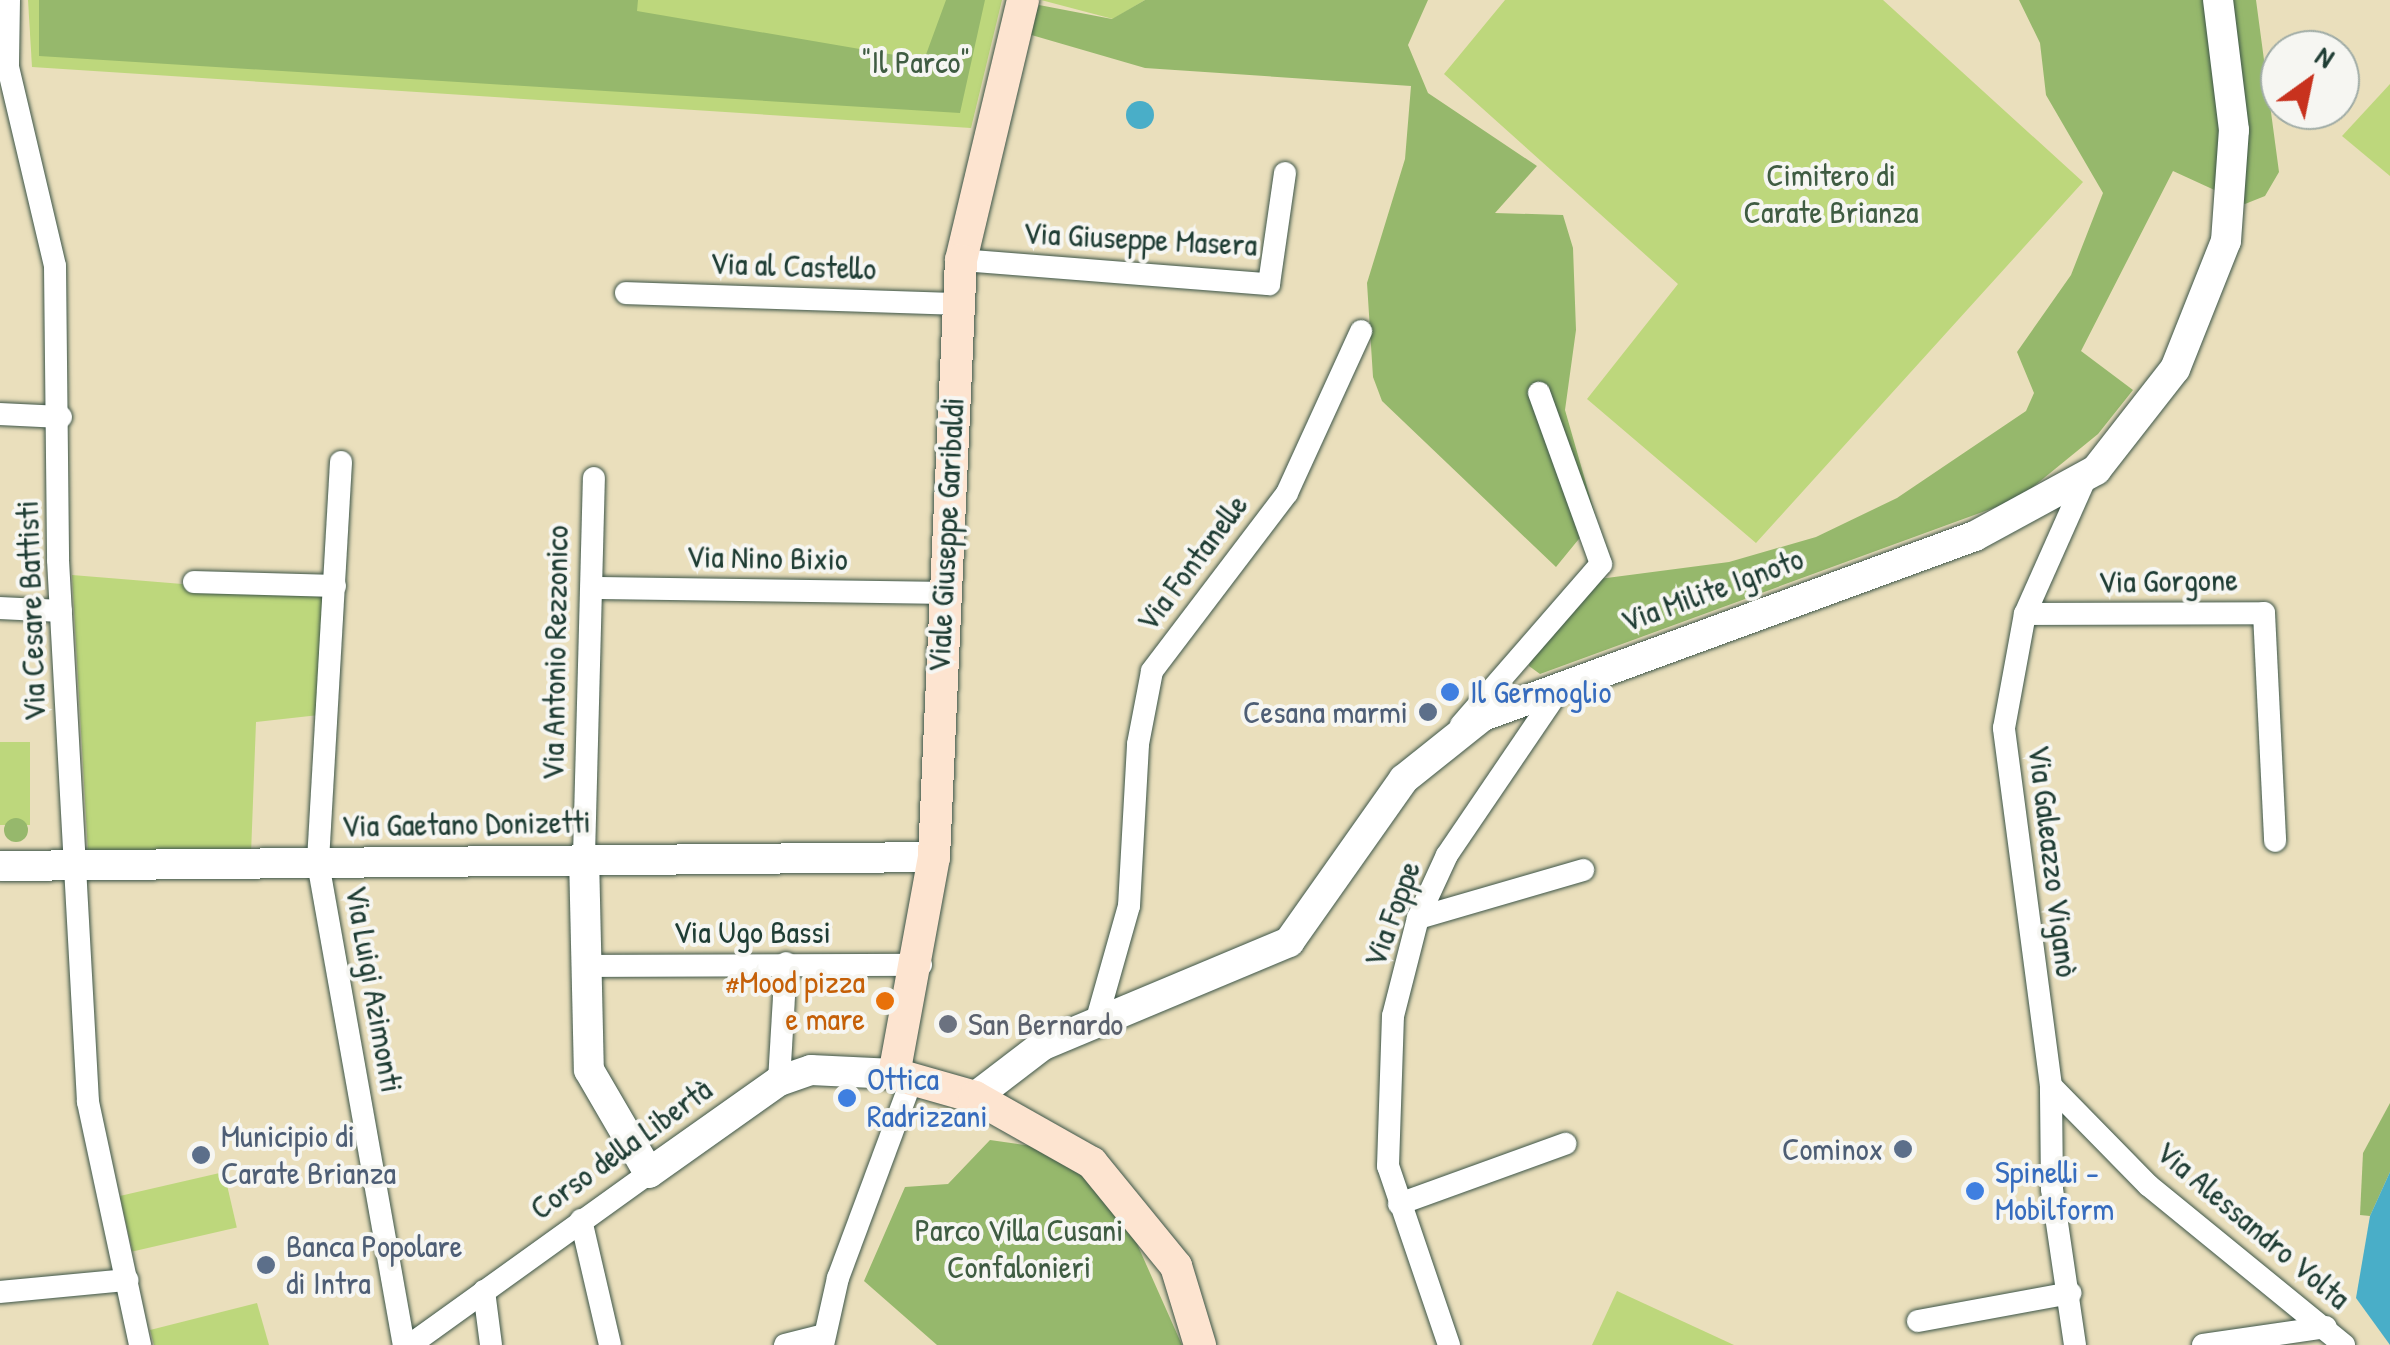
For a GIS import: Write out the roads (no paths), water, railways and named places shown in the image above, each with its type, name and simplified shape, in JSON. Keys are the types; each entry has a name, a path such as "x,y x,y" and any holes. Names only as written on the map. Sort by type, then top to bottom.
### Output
{"main road":[{"name":"Viale Giuseppe Garibaldi","path":"903,1076 934,857 939,593 960,260 1024,0"},
{"path":"903,1076 975,1098 1092,1164 1133,1208 1176,1266 1200,1345"}],"street":[{"name":"Via Cesare Battisti","path":"9,0 4,67 55,266 61,418 61,611 88,1102 140,1345"},
{"name":"Via Milite Ignoto","path":"975,1098 1022,1055 1289,942 1404,778 1456,732 1567,680 1975,536 2085,479 2175,369 2226,240 2234,130 2218,0"},
{"name":"Via Giuseppe Masera","path":"960,260 1268,284 1285,174"},
{"name":"Via al Castello","path":"626,293 958,304"},
{"name":"Via Fontanelle","path":"1095,1026 1129,906 1138,744 1152,671 1287,493 1362,332"},
{"path":"1456,732 1601,564 1539,393"},
{"path":"0,414 61,418"},
{"name":"Via Luigi Azimonti","path":"341,462 318,863 407,1345"},
{"name":"Via Antonio Rezzonico","path":"594,478 583,966 589,1070 649,1173"},
{"name":"Via Galeazzo Viganò","path":"2051,1086 2006,790 2004,728 2025,614 2085,479"},
{"path":"194,582 336,586"},
{"name":"Via Nino Bixio","path":"593,588 939,593"},
{"path":"0,608 61,611"},
{"name":"Via Gorgone","path":"2025,614 2264,613 2275,841"},
{"name":"Via Foppe","path":"1449,1345 1399,1204 1384,1142 1386,1070 1418,918 1461,832 1567,680"},
{"name":"Via Gaetano Donizetti","path":"0,866 584,856 934,857"},
{"path":"1418,918 1584,870"},
{"path":"779,1081 786,963"},
{"name":"Via Ugo Bassi","path":"583,966 921,964"},
{"name":"Corso della Libertà","path":"407,1345 779,1081 812,1070 903,1076"},
{"path":"785,1345 824,1340 903,1076"},
{"path":"2051,1086 2052,1189 2075,1345"},
{"name":"Via Alessandro Volta","path":"2051,1086 2148,1185 2344,1345"},
{"path":"1399,1204 1565,1144"},
{"path":"581,1220 610,1345"},
{"path":"0,1292 127,1280"},
{"path":"484,1291 491,1345"},
{"path":"1918,1321 2070,1294"},
{"path":"2204,1345 2326,1327"}],"water":[{"path":"1140,101 1150,105 1154,115 1150,125 1140,129 1130,125 1126,115 1130,105"},
{"path":"2390,1172 2390,1345 2356,1298 2370,1216"}],"place":[{"name":"Il Germoglio","path":"1450,692"},
{"name":"Cesana marmi","path":"1428,712"},
{"name":"#Mood pizza e mare","path":"885,1001"},
{"name":"San Bernardo","path":"948,1024"},
{"name":"Ottica Radrizzani","path":"847,1098"},
{"name":"Cominox","path":"1903,1149"},
{"name":"Municipio di Carate Brianza","path":"201,1155"},
{"name":"Spinelli - Mobilform","path":"1975,1191"},
{"name":"Banca Popolare di Intra","path":"266,1265"}],"park label":[{"name":"\"Il Parco\"","path":"916,62"},
{"name":"Cimitero di Carate Brianza","path":"1831,194"},
{"name":"Parco Villa Cusani Confalonieri","path":"1019,1250"}]}
